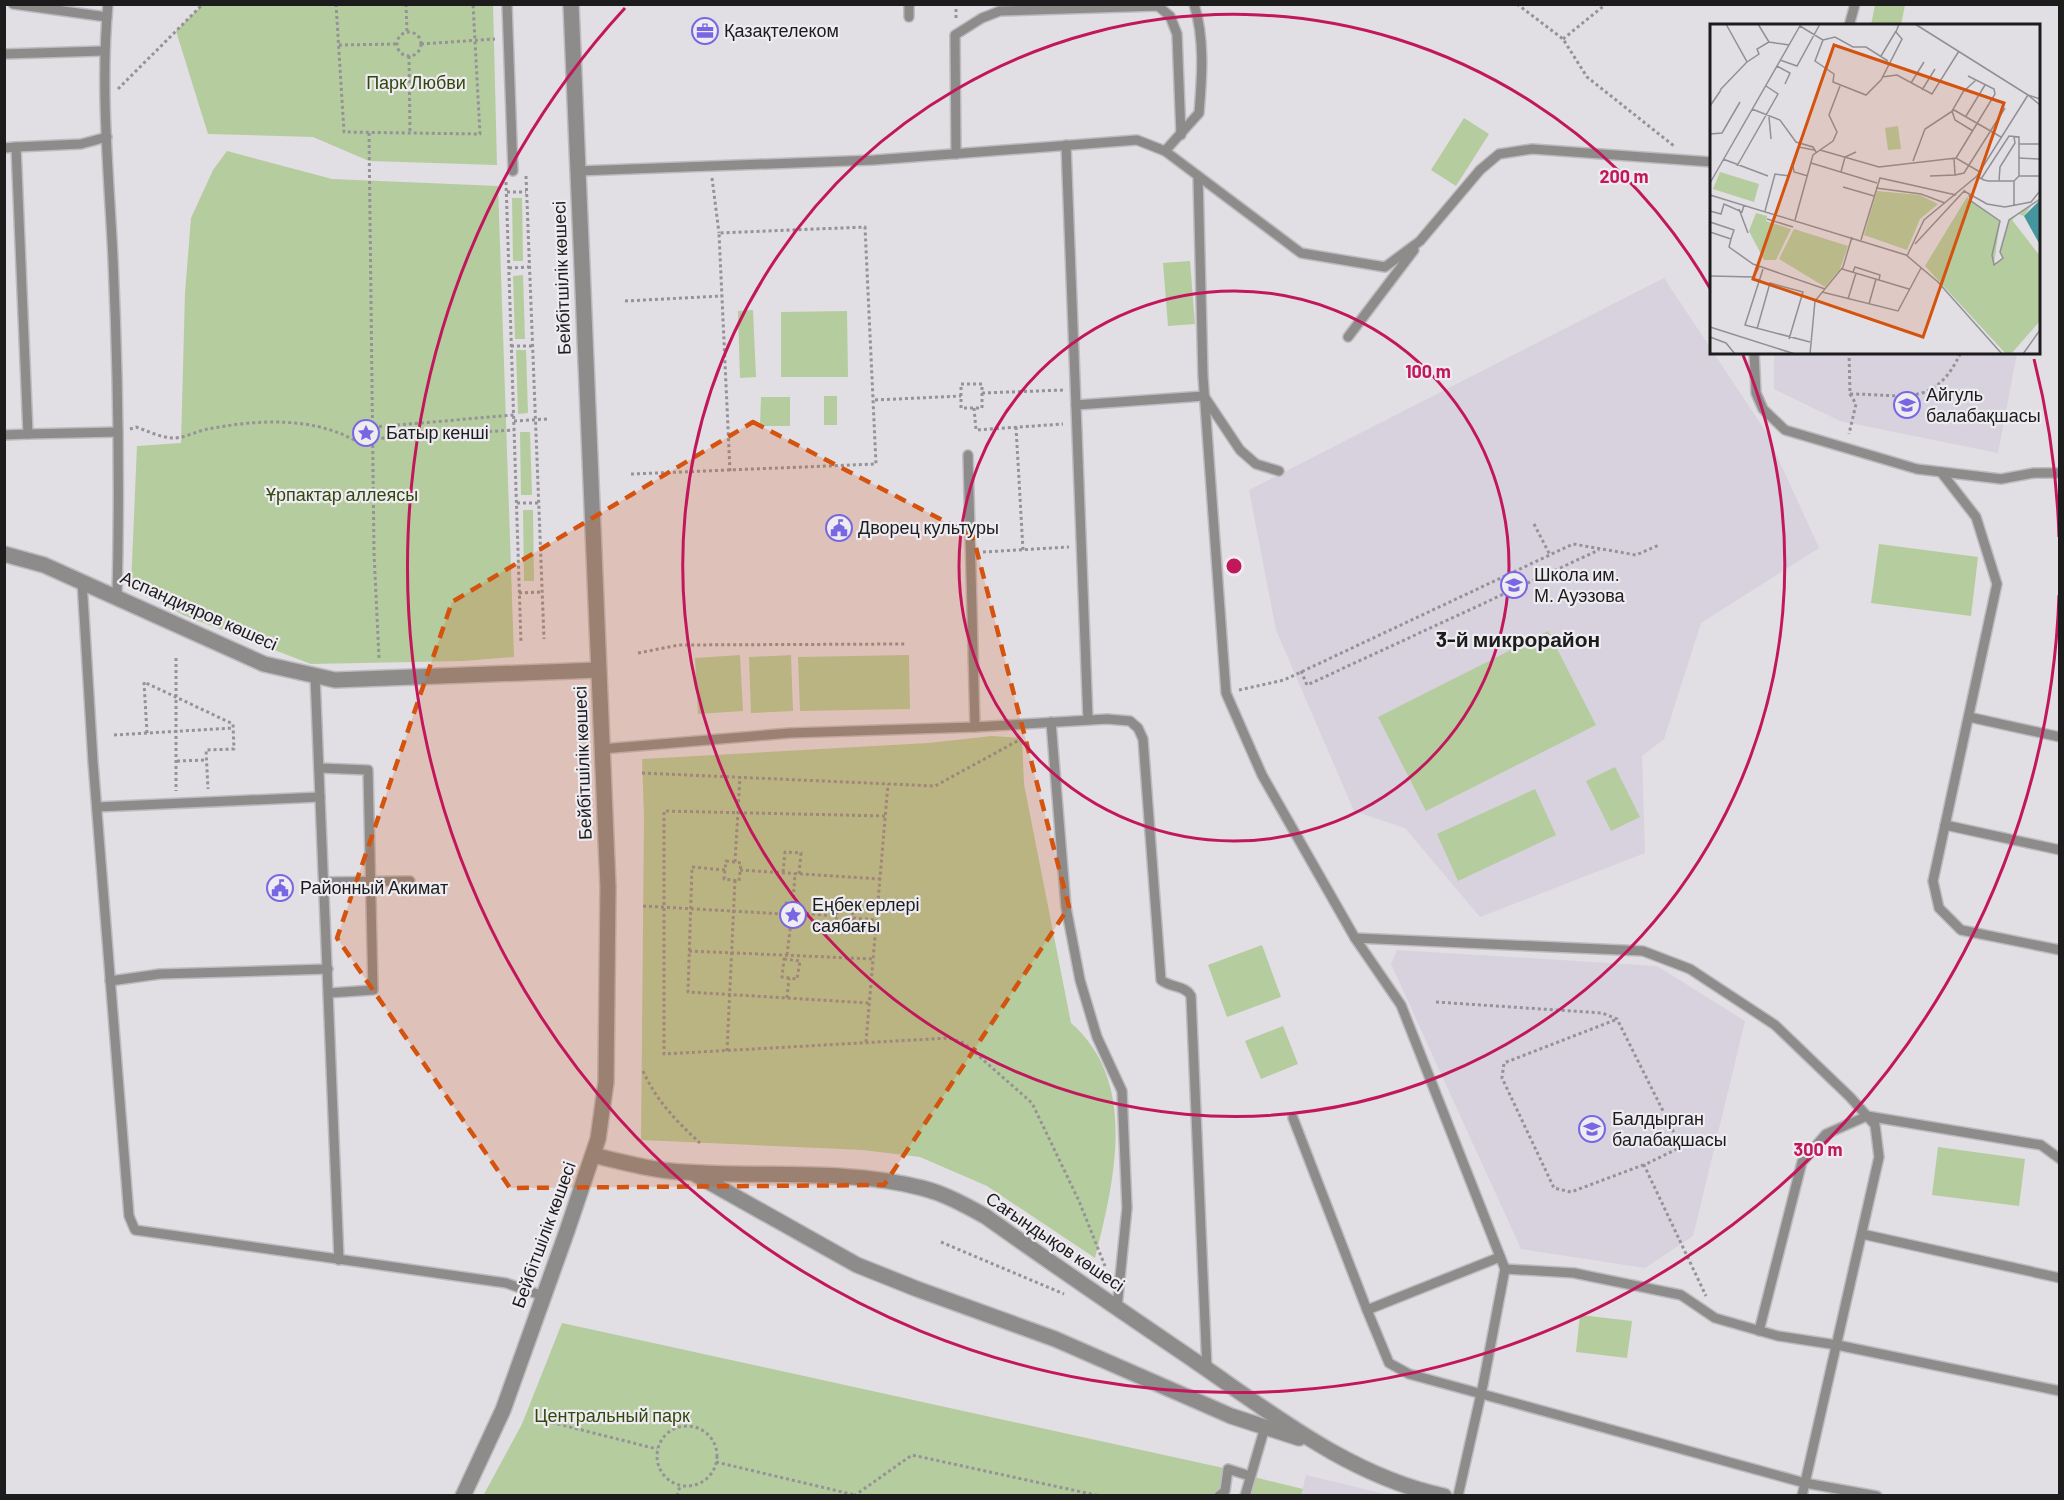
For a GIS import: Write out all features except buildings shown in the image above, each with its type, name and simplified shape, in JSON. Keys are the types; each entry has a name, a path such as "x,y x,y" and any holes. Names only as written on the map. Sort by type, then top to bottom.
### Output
{"street":[{"name":"Бейбітшілік көшесі","path":"463,1496 503,1410 593,1155 598,1139 606,1082 608,887 571,4"},
{"name":"Аспандияров көшесі","path":"4,554 44,565 82,581 264,664 335,680 598,670"},
{"name":"Сағындықов көшесі","path":"593,1155 645,1167 689,1171 790,1174 868,1180 922,1188 985,1216 1324,1447 1349,1461 1416,1490 1444,1496"},
{"name":"Сағындықов көшесі","path":"689,1171 857,1265 1055,1339 1231,1416 1324,1447"}],"lane":[{"path":"13,4 107,17"},
{"path":"108,4 104,51 120,501 117,597"},
{"path":"507,4 510,171"},
{"path":"909,4 909,17"},
{"path":"1165,151 1200,113 1201,46 1199,21 1194,4"},
{"path":"1850,24 1855,4"},
{"path":"956,154 956,35 982,18 1000,11 1158,6 1170,16 1178,34 1180,135"},
{"path":"4,54 104,51"},
{"path":"4,148 81,144 107,137"},
{"path":"578,171 956,154 1137,140 1165,151 1301,253 1385,267 1420,242"},
{"path":"1066,145 1088,720"},
{"path":"15,147 28,434"},
{"path":"1348,337 1420,242 1480,170 1499,154 1532,149 1710,162"},
{"path":"1198,176 1204,396 1226,693 1262,776 1355,938 1401,1005 1504,1269 1458,1496"},
{"path":"1754,354 1756,393 1763,409 1785,430 1917,469 2001,479 2034,473 2060,473"},
{"path":"1076,405 1204,396"},
{"path":"1204,396 1240,450 1256,464 1279,471"},
{"path":"4,435 118,432"},
{"path":"968,456 975,727"},
{"path":"1941,472 1976,517 1997,584 1933,880 1939,908 1961,930 2060,950"},
{"path":"82,581 129,1216 135,1230 506,1283 543,1296"},
{"path":"315,676 339,1260"},
{"path":"1969,717 2060,737"},
{"path":"602,749 790,733 975,727 1088,720 1130,721 1138,728 1143,739 1161,980 1168,986 1184,988 1191,996 1208,1370"},
{"path":"1051,723 1066,907 1080,980 1096,1037 1122,1091 1127,1208 1117,1308"},
{"path":"319,768 368,770 373,990 329,993"},
{"path":"97,807 320,797"},
{"path":"1945,825 2060,850"},
{"path":"324,882 410,881"},
{"path":"1355,938 1643,951 1690,969 1775,1025 1875,1125 1879,1157 1802,1496"},
{"path":"110,981 159,974 328,969"},
{"path":"1759,1331 1802,1162 1826,1134 1867,1116 2041,1145 2060,1159"},
{"path":"1293,1118 1389,1363 1408,1374 1805,1483 1877,1496"},
{"path":"1862,1234 2060,1278"},
{"path":"1367,1310 1500,1257"},
{"path":"1504,1269 1574,1273 1663,1291 1681,1295 1715,1318 1759,1331 2060,1391"},
{"path":"1245,1496 1265,1427"},
{"path":"1219,1496 1224,1491 1228,1468 1250,1476"}],"path":[{"path":"106,101 203,4"},
{"path":"336,4 344,132 480,134 473,4"},
{"path":"406,4 407,32"},
{"path":"1517,4 1563,39 1587,77 1669,140 1688,160"},
{"path":"1563,39 1606,4"},
{"path":"407,32 415,33 421,44 417,54 409,56 399,51 397,44 400,36 407,32"},
{"path":"421,44 509,39"},
{"path":"339,45 397,44"},
{"path":"409,56 410,133"},
{"path":"369,133 374,553 379,658"},
{"path":"711,166 719,233 730,471"},
{"path":"510,171 506,192 520,644"},
{"path":"525,171 544,639"},
{"path":"506,192 526,192"},
{"path":"631,474 876,464 865,227 719,233"},
{"path":"509,268 530,267"},
{"path":"625,302 722,296"},
{"path":"511,346 532,346"},
{"path":"1846,448 1856,404 1850,394 1849,354"},
{"path":"1850,394 1921,394 1935,390 1952,373 1960,354"},
{"path":"961,384 982,384 982,393 982,408 961,408 961,384"},
{"path":"982,393 1075,390"},
{"path":"875,400 961,396"},
{"path":"974,408 976,430 1077,423"},
{"path":"373,427 513,415"},
{"path":"514,421 547,419"},
{"path":"118,432 136,427 174,439 195,431 240,423 276,422 315,426 339,432 354,440 514,429"},
{"path":"1016,427 1023,550"},
{"path":"516,502 539,503"},
{"path":"1534,524 1550,555"},
{"path":"1226,693 1284,680 1573,544 1636,555 1659,545"},
{"path":"970,553 1082,546"},
{"path":"1301,671 1307,686 1601,549"},
{"path":"519,593 542,592"},
{"path":"638,653 680,645 905,644"},
{"path":"176,658 177,802"},
{"path":"147,733 144,682 233,724 234,749 206,750 208,801"},
{"path":"114,735 233,728"},
{"path":"642,773 935,786 1022,738"},
{"path":"177,761 207,760"},
{"path":"735,862 740,777"},
{"path":"866,1042 888,784"},
{"path":"885,816 664,811 664,1054 949,1038 964,1043 1032,1103 1079,1201 1105,1266"},
{"path":"783,872 785,852 801,853 793,904"},
{"path":"726,861 735,862 741,863 739,881 724,879 726,861"},
{"path":"725,870 692,867 688,993 869,1003"},
{"path":"740,870 880,879"},
{"path":"727,1051 735,880"},
{"path":"786,903 793,904 801,905 799,923 784,921 786,903"},
{"path":"644,906 784,914"},
{"path":"838,907 854,909 852,927 836,925 837,916 838,907"},
{"path":"800,913 837,916"},
{"path":"853,918 876,920"},
{"path":"787,955 791,922"},
{"path":"689,951 787,955 792,958 800,961 797,979 782,977 784,959 792,958 873,959"},
{"path":"787,998 789,978"},
{"path":"1436,1002 1602,1013 1617,1019 1681,1147 1644,1165 1571,1192 1554,1188 1502,1078 1504,1064 1617,1019"},
{"path":"642,1071 652,1091 662,1104 700,1143"},
{"path":"1644,1165 1707,1298 1705,1312"},
{"path":"941,1242 1068,1295"},
{"path":"546,1420 657,1449"},
{"path":"688,1426 698,1428 713,1442 716,1462 707,1479 699,1484 680,1486 664,1476 656,1459 657,1449 668,1432 688,1426"},
{"path":"716,1462 855,1495 912,1455 1100,1496"},
{"path":"677,1496 680,1486"}],"highlighted area":[{"path":"753,422 973,536 1069,907 884,1185 510,1188 337,938 452,602"}],"shaded area":[{"name":"Школа им. М. Ауэзова","path":"1664,278 1710,347 1710,354 1714,354 1766,432 1819,548 1701,623 1664,739 1642,756 1645,853 1480,917 1405,828 1354,811 1276,630 1249,490"},
{"name":"Айгуль балабақшасы","path":"1774,354 2017,354 1998,453 1840,421 1774,389"},
{"name":"Балдырган балабақшасы","path":"1397,950 1657,966 1745,1021 1693,1236 1645,1268 1521,1249 1391,964"},
{"path":"1306,1475 1389,1495 1301,1496"}],"green space":[{"name":"Парк Любви","path":"203,4 493,5 497,165 369,161 313,137 208,134 176,31"},
{"path":"1875,5 1905,5 1901,24 1871,24"},
{"path":"1464,118 1489,134 1456,186 1431,170"},
{"name":"Ұрпактар аллеясы","path":"227,151 332,179 498,186 514,657 463,661 311,664 183,615 131,586 137,446 181,443 185,293 191,218 213,170"},
{"path":"512,198 522,198 523,261 513,261"},
{"path":"1190,261 1195,324 1168,326 1163,263"},
{"path":"523,275 525,339 515,339 513,276"},
{"path":"753,310 756,377 740,378 738,311"},
{"path":"847,311 848,377 781,377 781,312"},
{"path":"516,350 526,350 528,413 518,414"},
{"path":"824,396 837,396 837,425 824,425"},
{"path":"761,397 790,397 790,426 760,426"},
{"path":"520,432 530,432 532,495 521,495"},
{"path":"523,510 533,510 534,581 524,581"},
{"path":"1879,544 1978,557 1971,616 1871,603"},
{"path":"1548,631 1596,725 1426,811 1378,717"},
{"path":"740,655 743,711 698,714 695,658"},
{"path":"791,655 793,711 751,713 749,657"},
{"path":"909,655 910,709 800,711 798,657"},
{"path":"992,736 1022,738 1024,784 1071,1023 1092,1047 1106,1074 1113,1103 1116,1134 1114,1166 1095,1258 987,1186 920,1157 863,1150 641,1140 644,817 642,759 928,743"},
{"path":"1615,767 1640,817 1611,831 1586,781"},
{"path":"1535,789 1556,835 1458,881 1437,834"},
{"path":"1262,945 1281,997 1227,1017 1208,965"},
{"path":"1283,1026 1298,1064 1261,1079 1245,1041"},
{"path":"1938,1147 2025,1159 2019,1206 1932,1195"},
{"path":"1580,1315 1632,1321 1627,1358 1576,1352"},
{"name":"Центральный парк","path":"562,1323 1228,1469 1219,1496 483,1496 522,1424"},
{"path":"1250,1476 1303,1489 1301,1495 1245,1496"}],"place":[{"name":"Қазақтелеком","path":"705,31"},
{"name":"Айгуль балабақшасы","path":"1907,405"},
{"name":"Батыр кенші","path":"366,433"},
{"name":"Дворец культуры","path":"839,528"},
{"name":"Школа им. М. Ауэзова","path":"1514,585"},
{"name":"Районный Акимат","path":"280,888"},
{"name":"Еңбек ерлері саябағы","path":"793,915"},
{"name":"Балдырган балабақшасы","path":"1592,1129"}],"district":[{"name":"3-й микрорайон","path":"1518,640"}]}
